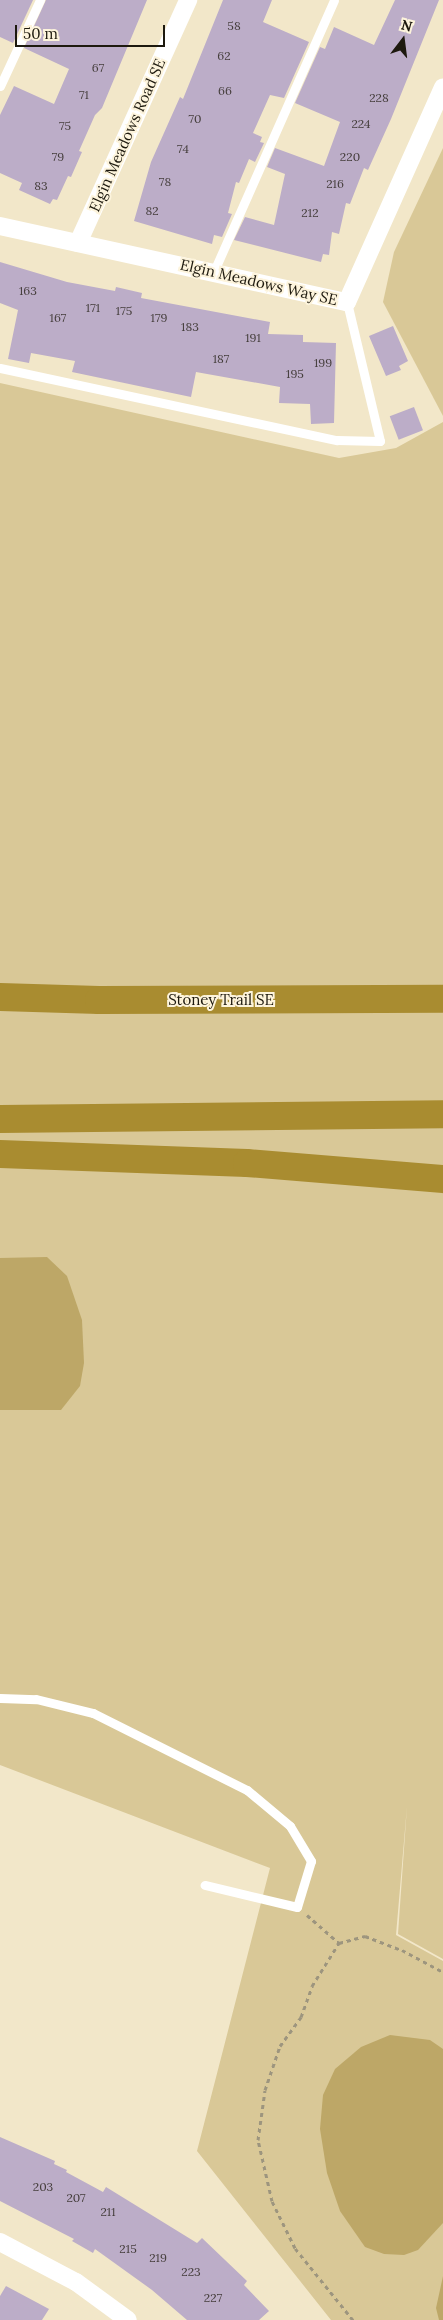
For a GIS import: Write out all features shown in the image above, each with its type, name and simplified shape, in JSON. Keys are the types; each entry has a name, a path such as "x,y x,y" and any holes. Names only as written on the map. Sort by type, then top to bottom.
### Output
{"highway":[{"name":"Stoney Trail SE","path":"0,996 99,1000 443,999"},
{"path":"0,1118 443,1114"},
{"path":"0,1154 247,1163 443,1179"}],"street":[{"name":"Elgin Meadows Road SE","path":"78,243 188,0"},
{"name":"Elgin Meadows Way SE","path":"0,226 214,271 347,302 443,87"},
{"path":"0,2242 76,2282 128,2320"}],"lane":[{"path":"0,86 40,0"},
{"path":"214,271 334,0"},
{"path":"0,368 337,440 380,441 347,302"},
{"path":"0,1698 36,1699 93,1713 246,1790 290,1826 311,1861 297,1907 205,1885"}],"path":[{"path":"297,1907 339,1943"},
{"path":"353,2320 295,2248 272,2201 258,2140 265,2090 280,2046 301,2017 312,1986 339,1943 365,1936 402,1950 443,1972"}],"shaded area":[{"path":"443,148 443,416 383,302 394,252"},
{"path":"0,383 339,458 396,448 443,422 443,1959 398,1934 407,1806 396,1935 443,1961 443,2320 331,2320 197,2151 270,1868 0,1765"},
{"path":"47,1257 67,1276 82,1320 84,1363 80,1386 61,1410 0,1410 0,1258"},
{"path":"390,2035 430,2040 443,2049 443,2223 418,2250 404,2255 384,2254 365,2247 340,2211 327,2173 320,2129 323,2095 335,2069 361,2047"},
{"path":"443,2276 443,2320 439,2320 436,2308"}],"building":[{"path":"0,0 33,0 13,43 0,37"},
{"path":"46,0 147,0 102,108 95,115 79,151 82,152 71,177 68,176 57,200 53,199 50,204 19,190 22,183 0,173 0,115 14,86 54,104 69,69 24,48"},
{"path":"223,0 272,0 263,22 309,42 284,98 270,95 253,133 262,137 260,142 264,143 255,162 249,159 239,183 236,182 228,213 232,214 222,237 214,235 212,244 134,221 151,162 180,97 183,99"},
{"path":"395,0 439,0 391,119 368,170 364,168 350,204 346,203 339,234 332,232 329,255 323,254 321,262 234,240 245,217 274,225 285,174 267,167 275,148 324,166 340,122 295,103 320,47 325,49 334,27 374,45"},
{"path":"0,262 67,282 115,291 116,287 142,293 141,298 270,322 268,334 303,335 303,342 336,343 334,423 311,424 310,404 279,403 280,387 196,372 191,397 72,372 75,361 31,353 29,363 8,359 18,310 0,303"},
{"path":"393,326 408,361 399,366 401,370 386,376 369,336"},
{"path":"414,407 423,430 399,440 390,416"},
{"path":"0,2137 55,2161 54,2164 67,2170 66,2172 103,2192 106,2187 197,2243 202,2238 247,2281 244,2285 269,2311 259,2320 187,2320 152,2290 95,2249 93,2253 72,2241 74,2239 0,2201"},
{"path":"6,2286 49,2309 42,2320 0,2320 0,2296"}]}
